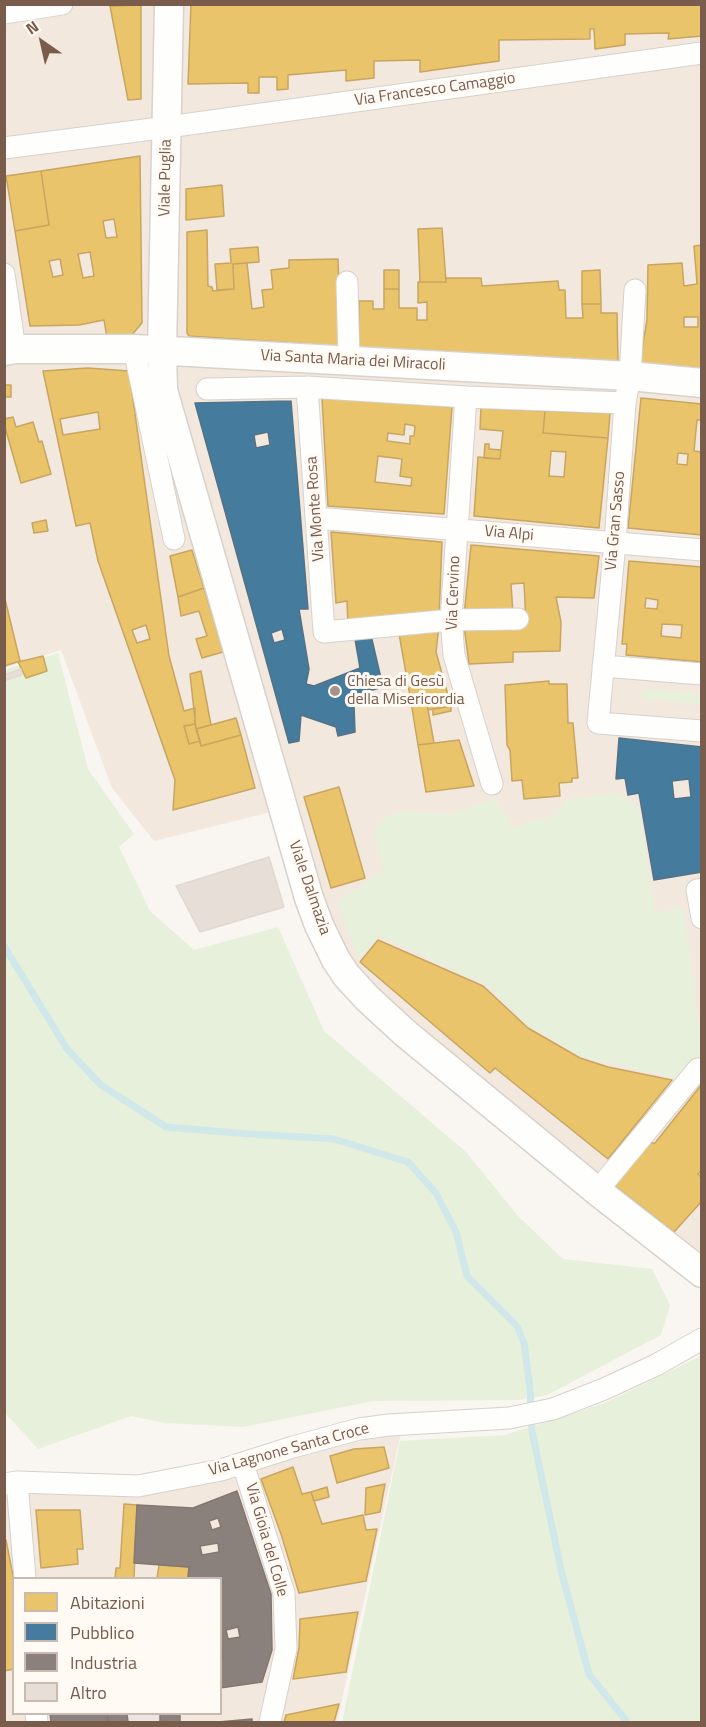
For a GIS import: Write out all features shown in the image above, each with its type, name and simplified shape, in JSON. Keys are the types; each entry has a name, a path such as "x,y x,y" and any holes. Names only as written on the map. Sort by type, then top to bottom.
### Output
{"main road":[{"name":"Viale Puglia","path":"162,351 169,4"},
{"name":"Via Santa Maria dei Miracoli","path":"10,350 134,350 349,361 627,390 702,383"},
{"name":"Viale Dalmazia","path":"162,351 163,390 309,898 336,960 367,998 405,1033 597,1191 702,1273"}],"street":[{"path":"4,13 62,4"},
{"name":"Via Francesco Camaggio","path":"4,148 702,52"},
{"path":"4,274 10,350"},
{"path":"347,282 349,361"},
{"name":"Via Gran Sasso","path":"635,290 598,723 702,731"},
{"path":"134,350 174,539"},
{"name":"Via Santa Maria dei Miracoli","path":"207,389 307,387 466,397 627,390"},
{"name":"Via Monte Rosa","path":"307,387 324,632 451,620"},
{"name":"Via Cervino","path":"466,397 451,620 454,655 492,784"},
{"name":"Via Alpi","path":"316,518 702,550"},
{"path":"451,620 518,619"},
{"path":"603,666 702,674"},
{"path":"702,889 696,890 702,918"},
{"path":"597,1191 698,1069"},
{"name":"Via Lagnone Santa Croce","path":"10,1483 138,1486 186,1478 243,1464 293,1447 359,1429 389,1425 510,1418 553,1408 604,1389 656,1365 702,1339"},
{"name":"Via Gioia del Colle","path":"243,1464 284,1593 286,1649 270,1722"},
{"path":"10,1483 25,1577"}],"shaded area":[{"path":"5,5 701,5 701,1281 323,962 287,808 154,841 112,788 61,650 5,668"},
{"path":"402,1428 337,1722 180,1722 180,1715 222,1715 222,1577 12,1577 12,1715 48,1715 49,1722 5,1722 4,1485 156,1483"},
{"path":"48,1715 180,1715 180,1722 49,1722"}],"green space":[{"path":"58,653 88,769 134,834 119,847 150,911 194,950 278,927 324,1031 465,1151 519,1217 563,1259 652,1269 670,1305 661,1335 547,1395 517,1400 373,1401 243,1427 165,1423 131,1416 38,1449 5,1413 5,670"},
{"path":"642,689 701,694 701,704 641,698"},
{"path":"617,793 639,807 655,912 683,908 702,1056 690,1059 675,1078 584,1058 529,1026 485,984 380,936 358,958 338,902 384,869 374,830 389,815 405,812 448,814 496,799 512,827 557,815 564,800"},
{"path":"701,1356 701,1722 342,1722 400,1441 505,1435 605,1403"}],"building: Abitazioni":[{"path":"191,4 702,4 702,36 668,39 669,33 625,34 625,45 595,49 594,29 590,29 590,39 499,40 499,61 420,72 420,60 374,61 374,78 346,81 346,70 288,75 288,89 277,90 277,77 259,77 259,93 248,93 248,83 188,84"},
{"path":"141,5 141,99 128,100 110,6"},
{"path":"140,156 142,323 130,337 107,338 104,320 79,325 30,326 15,231 49,225 41,171","holes":["114,219 117,237 106,238 103,221","90,252 94,276 83,278 78,254","60,259 63,275 53,277 49,261"]},
{"path":"41,171 49,225 15,231 6,176"},
{"path":"222,185 224,216 186,220 186,189"},
{"path":"442,228 446,282 420,282 418,229"},
{"path":"207,230 208,286 212,287 213,291 234,289 233,264 247,263 252,309 264,307 262,290 273,289 271,270 289,268 289,260 338,259 341,346 189,336 187,333 187,232"},
{"path":"702,245 702,368 640,364 647,319 648,265 682,263 684,286 697,284 694,246","holes":["684,317 698,317 698,327 684,327"]},
{"path":"258,247 259,262 233,264 234,289 217,290 215,264 231,263 230,249"},
{"path":"384,270 399,270 399,289 384,289"},
{"path":"600,270 601,304 582,304 582,271"},
{"path":"446,278 481,278 482,286 558,281 559,290 565,290 566,318 583,318 582,304 601,304 601,313 617,313 618,363 359,348 359,301 373,301 373,309 384,309 384,289 399,289 399,308 417,308 417,320 427,320 427,302 418,303 418,282 446,282"},
{"path":"88,368 129,371 169,656 184,711 195,708 195,724 184,726 189,744 200,741 201,746 241,735 255,788 173,810 175,780 98,561 90,523 76,526 43,371","holes":["98,412 100,429 63,435 60,419","146,625 150,639 137,643 132,630"]},
{"path":"4,385 11,385 11,397 4,397"},
{"path":"322,398 452,407 444,514 328,506","holes":["405,424 415,426 414,436 410,436 410,444 387,441 388,433 404,435","378,456 402,459 400,476 412,478 411,486 375,482"]},
{"path":"641,398 702,404 702,420 697,420 694,451 702,452 702,535 628,528","holes":["678,453 688,454 687,465 677,464"]},
{"path":"481,408 545,411 543,433 608,438 599,528 474,516 478,457 500,459 503,431 480,429","holes":["551,451 566,452 564,477 549,476"]},
{"path":"545,411 610,413 608,438 543,433"},
{"path":"13,417 16,427 33,422 39,442 42,441 51,474 21,483 4,424 4,419"},
{"path":"485,444 489,444 489,449 501,450 500,459 484,458"},
{"path":"46,520 48,531 34,533 32,523"},
{"path":"331,532 442,542 439,619 348,627 347,601 336,603"},
{"path":"471,545 599,556 594,598 556,597 561,622 560,651 513,652 513,662 469,664 464,626 526,623 524,583 511,584 513,614 464,616"},
{"path":"192,550 204,588 178,597 170,556"},
{"path":"629,561 702,567 702,662 626,655 627,644 622,644","holes":["646,598 658,600 657,609 645,608","662,624 682,625 681,638 661,636"]},
{"path":"204,588 223,652 202,658 196,639 207,636 199,611 181,616 178,597"},
{"path":"4,595 20,661 4,666"},
{"path":"439,625 436,652 451,706 428,710 425,693 410,696 398,628"},
{"path":"43,656 47,671 26,678 18,662"},
{"path":"201,671 211,725 196,729 190,674"},
{"path":"549,681 549,684 567,684 568,723 573,723 578,778 572,778 572,782 559,783 560,796 524,799 522,780 512,781 510,750 507,745 505,685"},
{"path":"425,693 434,743 418,745 410,696"},
{"path":"451,706 451,711 433,715 433,709"},
{"path":"236,718 241,735 201,746 196,729"},
{"path":"195,724 200,741 189,744 184,726"},
{"path":"459,740 474,786 426,792 418,745"},
{"path":"339,787 365,878 331,888 304,797"},
{"path":"378,940 483,986 528,1028 580,1058 608,1067 672,1080 608,1159 495,1068 490,1073 360,962"},
{"path":"702,1084 702,1170 698,1174 702,1178 702,1201 674,1232 614,1185 649,1143 655,1143"},
{"path":"384,1447 389,1468 337,1483 330,1456 354,1449"},
{"path":"293,1467 302,1494 311,1492 322,1524 363,1515 366,1530 377,1529 366,1581 299,1593 261,1479"},
{"path":"385,1484 380,1512 365,1515 366,1488"},
{"path":"327,1487 329,1497 314,1501 311,1492"},
{"path":"124,1504 137,1505 134,1577 115,1577 116,1568 120,1568"},
{"path":"36,1510 80,1510 83,1549 77,1549 78,1564 41,1568"},
{"path":"6,1540 13,1577 12,1669 4,1671 4,1541"},
{"path":"159,1565 189,1567 188,1577 157,1577"},
{"path":"358,1612 346,1672 293,1679 299,1648 300,1619"},
{"path":"339,1704 334,1722 284,1722 286,1715"}],"building: Pubblico":[{"path":"291,401 308,609 299,609 309,669 306,684 314,686 360,668 354,633 370,631 383,687 365,692 365,697 356,698 355,732 338,736 336,727 301,715 299,741 289,743 195,403","holes":["268,432 270,445 256,448 254,435","282,629 285,640 274,643 271,633"]},
{"path":"619,738 702,747 702,872 654,880 639,793 628,795 625,778 616,779","holes":["689,779 691,797 674,799 672,781"]}],"building: Industria":[{"path":"237,1491 271,1594 272,1650 262,1682 222,1688 222,1577 188,1577 189,1567 134,1563 137,1505 193,1508","holes":["218,1518 221,1527 212,1530 209,1521","218,1543 219,1552 202,1555 200,1546","238,1627 240,1637 228,1639 226,1630"]},
{"path":"50,1715 107,1715 108,1722 51,1722"},
{"path":"107,1715 127,1715 128,1722 108,1722"},
{"path":"160,1715 180,1715 180,1722 160,1722"},
{"path":"252,1719 252,1722 218,1722"}],"building: Altro":[{"path":"21,669 22,675 6,680 4,675"},
{"path":"269,857 284,907 200,932 176,886"}],"waterway":[{"path":"4,946 67,1049 101,1085 166,1127 334,1139 408,1162 436,1193 456,1232 467,1276 517,1326 524,1343 530,1388 532,1432 562,1574 589,1674 627,1722"}],"place":[{"name":"Chiesa di Gesù della Misericordia","path":"335,691"}]}
